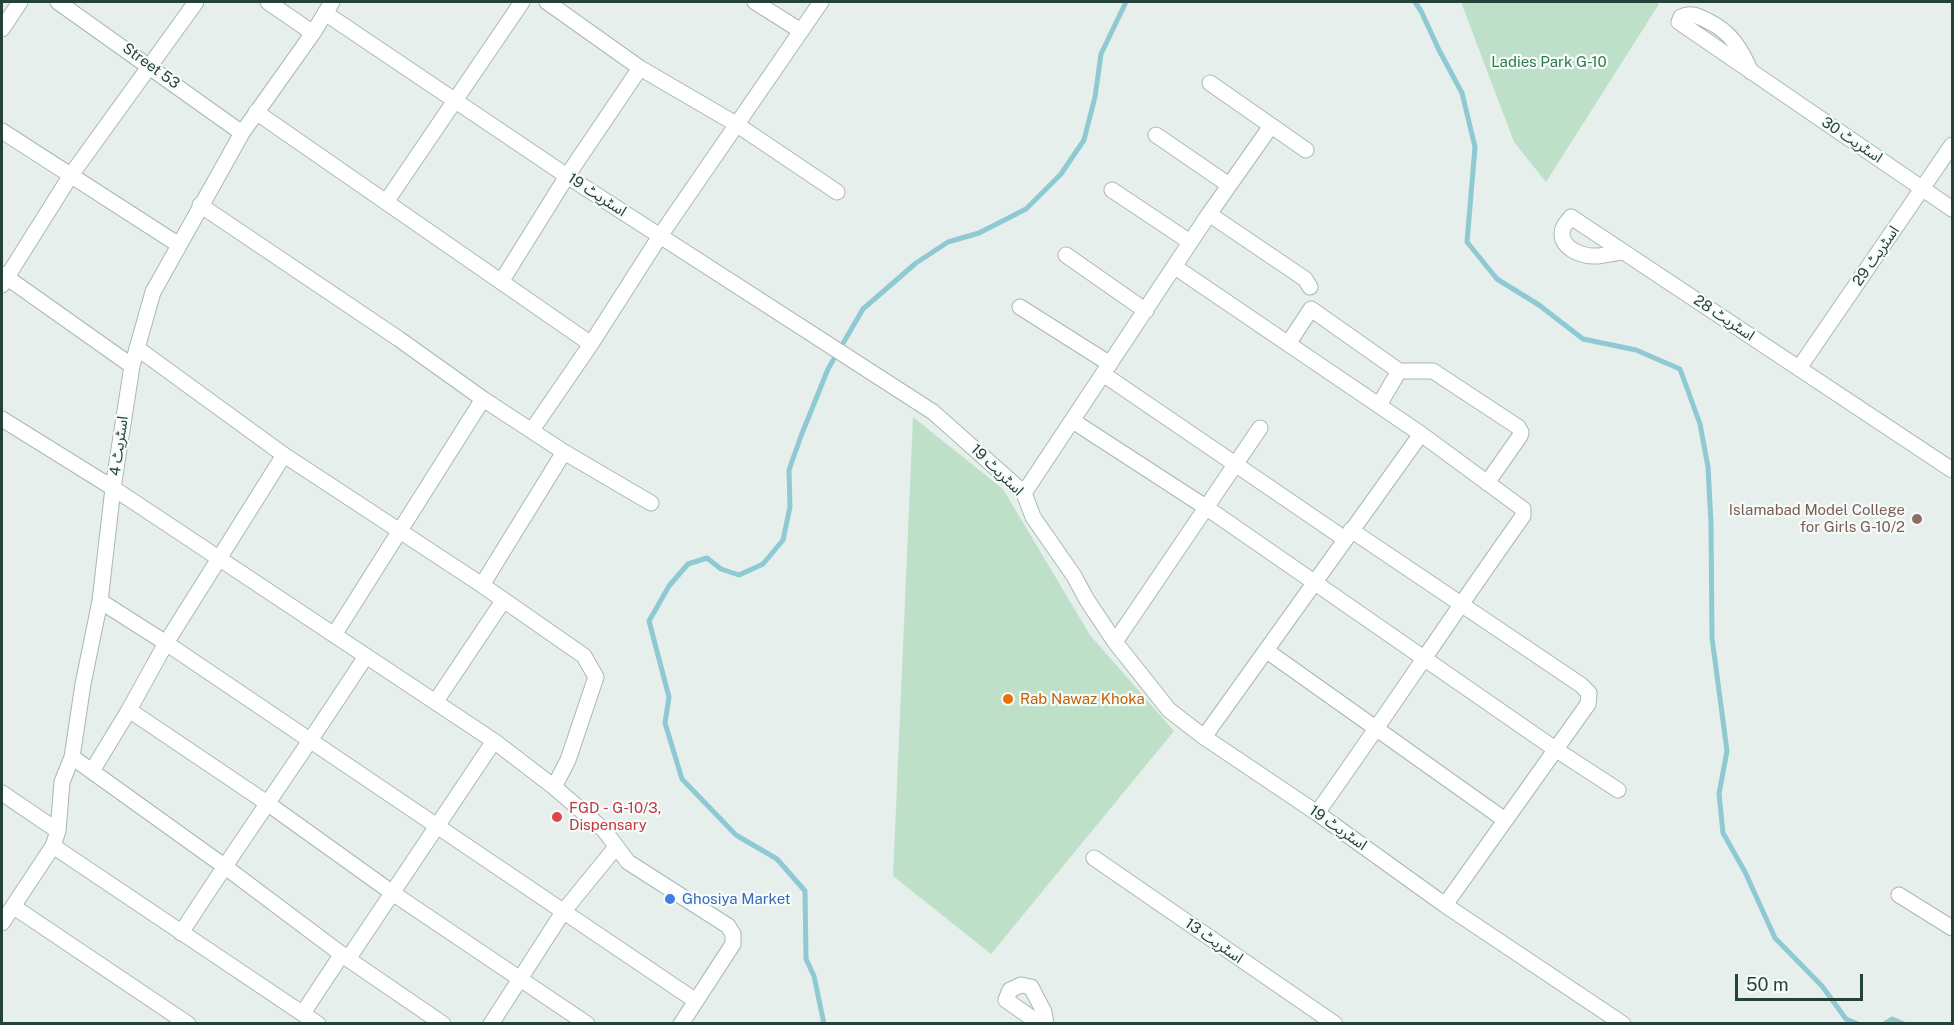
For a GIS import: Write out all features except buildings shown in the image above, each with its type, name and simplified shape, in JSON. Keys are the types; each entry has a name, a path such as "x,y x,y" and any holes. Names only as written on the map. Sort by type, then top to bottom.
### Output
{"street":[{"path":"2,29 20,2"},
{"name":"Street 53","path":"58,2 151,66 242,133"},
{"path":"132,366 3,279 71,175 196,2"},
{"path":"268,2 313,33"},
{"path":"386,202 522,2"},
{"path":"547,2 640,68 736,124 837,192"},
{"path":"755,2 801,31"},
{"path":"532,430 591,344 660,236 821,2"},
{"name":"اسٹریٹ 4","path":"2,923 53,846 58,831 62,782 72,757 99,602 113,488 132,366 153,291 242,133 313,33 328,7"},
{"name":"اسٹریٹ 19","path":"328,7 456,101 567,176 933,412 1024,493 1033,517 1074,576 1115,642 1169,710 1204,737 1317,813 1446,905 1623,1023"},
{"name":"اسٹریٹ 30","path":"1752,72 1737,43 1727,32 1698,16 1688,14 1681,17 1679,22 1752,72 1923,189 1953,208"},
{"path":"501,282 567,176 640,68"},
{"path":"1210,82 1306,150"},
{"path":"256,112 591,344"},
{"path":"1024,493 1190,242 1271,126"},
{"path":"2,131 179,245"},
{"path":"1156,135 1229,185"},
{"name":"اسٹریٹ 29","path":"1799,368 1953,145"},
{"path":"1112,190 1190,242"},
{"path":"200,205 399,339 483,399 564,452 651,503"},
{"path":"1209,214 1305,279 1310,287"},
{"name":"اسٹریٹ 28","path":"1622,252 1597,256 1576,252 1565,244 1562,232 1564,226 1571,217 1953,470"},
{"path":"1066,255 1146,311"},
{"path":"1175,267 1421,434 1523,509 1524,516 1461,603 1425,659 1317,813"},
{"path":"1020,307 1236,463 1461,603 1581,685 1589,693 1588,704 1446,905"},
{"path":"1288,344 1311,309 1399,371 1433,371 1518,428 1521,432 1520,436 1487,483"},
{"path":"137,348 284,455 482,585 584,656 596,677 568,760 554,787"},
{"path":"1379,405 1399,371"},
{"path":"334,635 483,399"},
{"path":"2,418 220,558 494,741 554,787 604,830 628,862 728,926 733,934 733,944 681,1023"},
{"path":"1073,421 1315,581 1555,749 1618,790"},
{"path":"1115,642 1260,428"},
{"path":"1204,737 1421,434"},
{"path":"482,585 564,452"},
{"path":"92,771 166,643 284,455"},
{"path":"436,701 503,601"},
{"path":"99,602 166,643 696,1001"},
{"path":"1267,651 1505,820"},
{"path":"181,933 366,656"},
{"path":"129,710 267,803 394,894 587,1023"},
{"path":"303,1013 394,894 494,741"},
{"path":"72,757 224,866 345,957 443,1023"},
{"path":"2,793 58,831"},
{"path":"53,846 318,1023"},
{"path":"491,1023 563,912 616,847"},
{"name":"اسٹریٹ 13","path":"1094,858 1335,1023"},
{"path":"1899,896 1953,928"},
{"path":"14,907 188,1023"},
{"path":"1040,1023 1006,1000 1010,990 1021,985 1031,987 1044,1012 1046,1023"}],"green space":[{"name":"Ladies Park G-10","path":"1461,2 1656,2 1659,4 1546,182 1514,142"},
{"path":"913,417 1003,489 1090,635 1174,731 991,954 893,876"}],"waterway":[{"path":"824,1024 814,976 806,959 805,891 777,859 736,835 682,779 665,723 669,697 649,621 669,586 688,564 707,558 721,569 739,575 763,564 783,540 790,507 789,470 828,369 863,309 916,263 948,242 979,233 1026,209 1061,174 1084,140 1095,97 1101,54 1126,2"},
{"path":"1415,2 1462,93 1475,147 1467,242 1497,279 1539,305 1583,339 1636,350 1680,369 1700,424 1708,467 1712,638 1727,751 1719,794 1723,833 1745,872 1775,938 1822,986 1846,1019 1858,1024"},
{"path":"1884,1024 1892,1019 1904,1024"}],"place":[{"name":"Islamabad Model College for Girls G-10/2","path":"1917,519"},
{"name":"Rab Nawaz Khoka","path":"1008,699"},
{"name":"FGD - G-10/3, Dispensary","path":"557,817"},
{"name":"Ghosiya Market","path":"670,899"}]}
